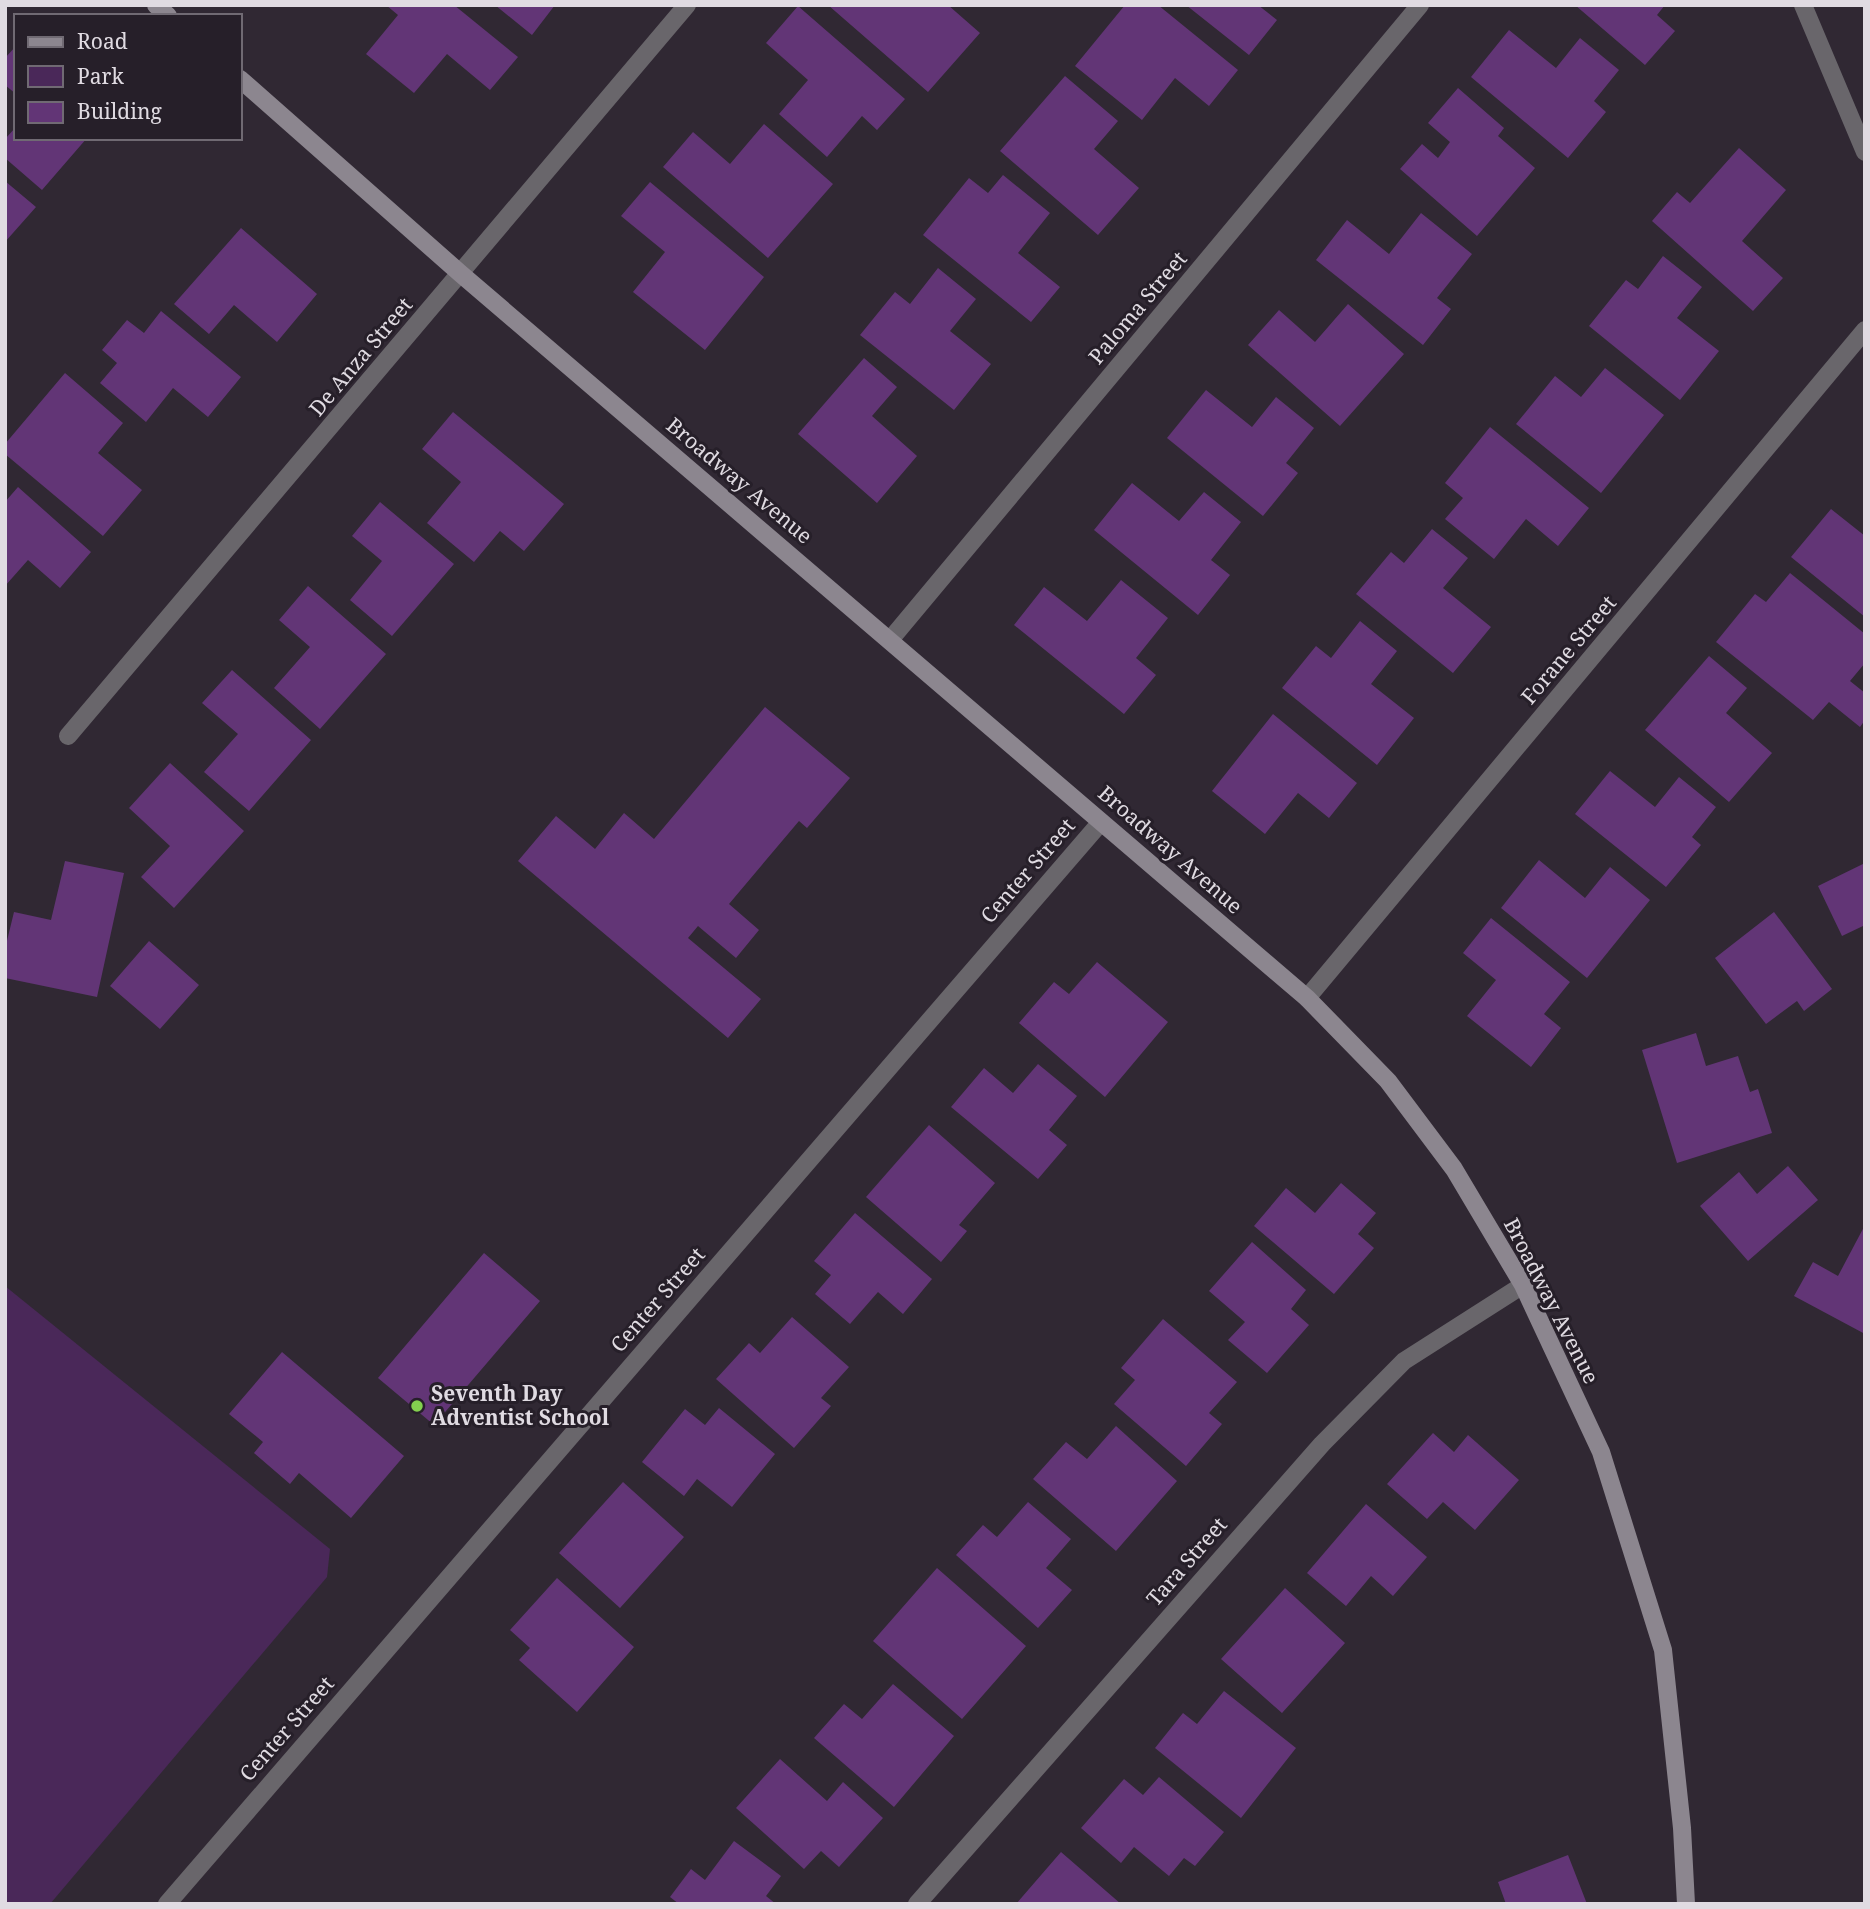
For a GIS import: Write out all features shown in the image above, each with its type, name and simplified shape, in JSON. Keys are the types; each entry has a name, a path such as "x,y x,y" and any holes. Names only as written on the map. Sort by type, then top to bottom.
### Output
{"street":[{"name":"De Anza Street","path":"68,736 687,5"},
{"name":"Paloma Street","path":"890,640 1420,5"},
{"path":"1803,5 1865,152"},
{"name":"Broadway Avenue","path":"242,81 461,274 1307,998 1388,1082 1454,1169 1522,1285 1601,1452 1663,1650 1682,1828 1686,1904"},
{"name":"Forane Street","path":"1307,998 1865,330"},
{"name":"Center Street","path":"167,1904 1101,822"},
{"name":"Tara Street","path":"917,1904 1322,1444 1405,1361 1522,1285"}],"green space":[{"path":"5,1286 330,1549 327,1577 50,1904 5,1904"}],"building":[{"path":"386,5 454,5 518,57 490,90 447,54 414,93 366,54 398,15"},
{"path":"495,5 555,5 532,35"},
{"path":"828,5 948,5 980,33 928,92"},
{"path":"1125,5 1158,5 1238,70 1209,106 1175,78 1142,120 1075,66"},
{"path":"1186,5 1258,5 1277,20 1249,55"},
{"path":"1575,5 1665,5 1657,15 1675,31 1645,65"},
{"path":"798,6 905,99 877,130 862,116 827,157 779,114 808,80 766,43"},
{"path":"1509,30 1556,68 1580,38 1619,70 1594,101 1606,112 1568,158 1471,77"},
{"path":"14,48 14,92 5,85 5,58"},
{"path":"1065,76 1118,121 1094,149 1139,188 1098,235 1000,151"},
{"path":"1458,88 1504,128 1498,136 1535,168 1477,236 1400,169 1422,144 1438,158 1450,142 1428,123"},
{"path":"764,124 833,184 768,258 663,167 693,132 730,164"},
{"path":"14,129 14,140 85,140 42,190 5,158 5,139"},
{"path":"1739,148 1786,190 1742,241 1783,278 1753,311 1652,221 1677,192 1690,203"},
{"path":"1003,175 1050,213 1018,253 1060,287 1031,322 923,235 969,178 988,193"},
{"path":"5,181 36,207 5,242"},
{"path":"650,182 764,277 705,350 633,292 665,252 621,216"},
{"path":"1421,213 1472,254 1437,298 1451,309 1423,345 1316,260 1347,220 1389,254"},
{"path":"241,228 317,294 277,342 234,305 209,334 174,304"},
{"path":"1663,256 1702,287 1677,318 1719,351 1680,400 1589,326 1626,280 1638,289"},
{"path":"938,268 976,299 950,331 991,364 954,410 860,335 895,292 910,304"},
{"path":"1348,304 1404,354 1340,426 1248,345 1279,310 1315,342"},
{"path":"161,311 241,377 208,417 173,388 146,422 100,383 117,363 102,350 127,320 144,333"},
{"path":"864,358 897,387 872,416 917,456 877,503 798,434"},
{"path":"1605,368 1664,415 1601,493 1516,424 1555,376 1581,397"},
{"path":"65,373 123,423 98,453 142,490 103,536 5,454 5,444"},
{"path":"1206,390 1252,427 1276,397 1314,428 1286,463 1298,473 1263,516 1167,438"},
{"path":"453,412 564,504 524,551 500,531 474,562 427,523 461,482 422,449"},
{"path":"1490,427 1589,508 1558,546 1526,519 1494,559 1445,519 1463,498 1445,483"},
{"path":"1132,483 1179,521 1204,492 1241,522 1211,560 1230,575 1198,615 1094,530"},
{"path":"18,487 91,552 60,588 28,560 5,586 5,502"},
{"path":"380,502 454,564 392,636 350,600 382,561 352,536"},
{"path":"1831,509 1865,536 1865,617 1791,557"},
{"path":"1432,529 1468,558 1443,588 1491,627 1453,673 1356,594 1391,552 1404,563"},
{"path":"1790,573 1865,634 1865,663 1850,681 1865,693 1865,720 1860,727 1829,702 1813,720 1716,642 1755,594 1766,602"},
{"path":"1121,580 1168,618 1136,658 1156,675 1124,714 1014,625 1044,587 1087,621"},
{"path":"308,586 386,654 320,729 274,688 310,647 279,620"},
{"path":"1360,621 1397,651 1371,684 1414,718 1377,765 1282,688 1316,646 1331,658"},
{"path":"1709,656 1747,688 1726,713 1772,753 1729,802 1645,730"},
{"path":"232,670 311,740 249,811 204,772 238,734 202,703"},
{"path":"765,707 850,778 807,828 799,821 729,904 759,930 736,958 698,926 688,938 761,999 728,1038 518,861 556,816 595,849 624,813 654,839"},
{"path":"1273,714 1357,783 1329,818 1298,793 1265,834 1212,791"},
{"path":"170,763 244,831 174,908 141,877 170,846 129,808"},
{"path":"1610,771 1655,807 1679,777 1716,807 1692,837 1701,845 1666,887 1575,814"},
{"path":"1539,860 1585,898 1610,867 1650,900 1587,978 1501,908"},
{"path":"65,861 124,873 97,997 5,978 5,949 14,912 51,920"},
{"path":"1865,863 1865,930 1863,926 1842,936 1818,886"},
{"path":"1774,912 1832,989 1804,1011 1797,1001 1766,1024 1715,958"},
{"path":"1491,918 1570,982 1544,1014 1561,1028 1531,1067 1467,1016 1496,980 1463,953"},
{"path":"149,941 199,985 160,1029 110,986"},
{"path":"1097,962 1168,1022 1105,1097 1019,1023 1054,982 1069,994"},
{"path":"1696,1033 1706,1066 1738,1056 1750,1092 1758,1089 1772,1133 1677,1163 1642,1050"},
{"path":"1038,1064 1077,1096 1049,1130 1067,1145 1038,1179 951,1107 984,1068 1013,1093"},
{"path":"929,1125 995,1183 959,1225 967,1231 941,1262 866,1197"},
{"path":"1788,1166 1818,1200 1748,1261 1700,1206 1739,1172 1757,1194"},
{"path":"1341,1183 1376,1213 1358,1234 1374,1248 1334,1294 1254,1226 1286,1188 1315,1213"},
{"path":"855,1213 932,1279 903,1314 878,1292 850,1324 815,1294 831,1275 814,1261"},
{"path":"1865,1225 1865,1334 1794,1296 1813,1262 1838,1276"},
{"path":"1252,1242 1306,1290 1291,1309 1309,1325 1267,1373 1228,1340 1245,1322 1209,1291"},
{"path":"484,1253 540,1301 434,1425 378,1378"},
{"path":"792,1317 849,1367 821,1398 831,1406 794,1448 716,1379 749,1343 760,1353"},
{"path":"1163,1319 1237,1382 1209,1413 1222,1424 1186,1466 1114,1404 1135,1380 1121,1368"},
{"path":"282,1352 404,1456 351,1518 299,1473 290,1484 254,1453 263,1442 229,1414"},
{"path":"719,1408 775,1454 732,1507 697,1479 684,1496 642,1462 685,1409 705,1425"},
{"path":"1116,1426 1177,1481 1116,1551 1033,1479 1066,1442 1087,1459"},
{"path":"1433,1433 1454,1452 1468,1435 1519,1480 1475,1530 1443,1502 1427,1519 1387,1484"},
{"path":"623,1482 684,1537 620,1608 559,1553"},
{"path":"1028,1502 1071,1539 1046,1568 1072,1590 1038,1628 956,1555 983,1525 997,1537"},
{"path":"1366,1504 1427,1557 1393,1596 1371,1576 1346,1606 1307,1573"},
{"path":"937,1568 1026,1646 962,1719 873,1641"},
{"path":"557,1578 634,1647 577,1712 519,1660 530,1648 510,1630"},
{"path":"1285,1588 1345,1643 1282,1713 1221,1659"},
{"path":"893,1684 954,1736 894,1807 814,1738 844,1704 862,1719"},
{"path":"1224,1691 1296,1748 1241,1818 1155,1748 1183,1713 1197,1724"},
{"path":"780,1759 827,1801 843,1782 883,1818 839,1867 821,1851 804,1869 736,1808"},
{"path":"1159,1777 1224,1832 1195,1866 1184,1858 1169,1876 1134,1847 1121,1863 1081,1828 1124,1779 1143,1795"},
{"path":"734,1841 781,1876 766,1896 776,1904 679,1904 670,1897 691,1869 705,1880"},
{"path":"1061,1852 1121,1904 1016,1904"},
{"path":"1568,1855 1587,1904 1506,1904 1498,1882"}],"place":[{"name":"Seventh Day Adventist School","path":"417,1406"}]}
